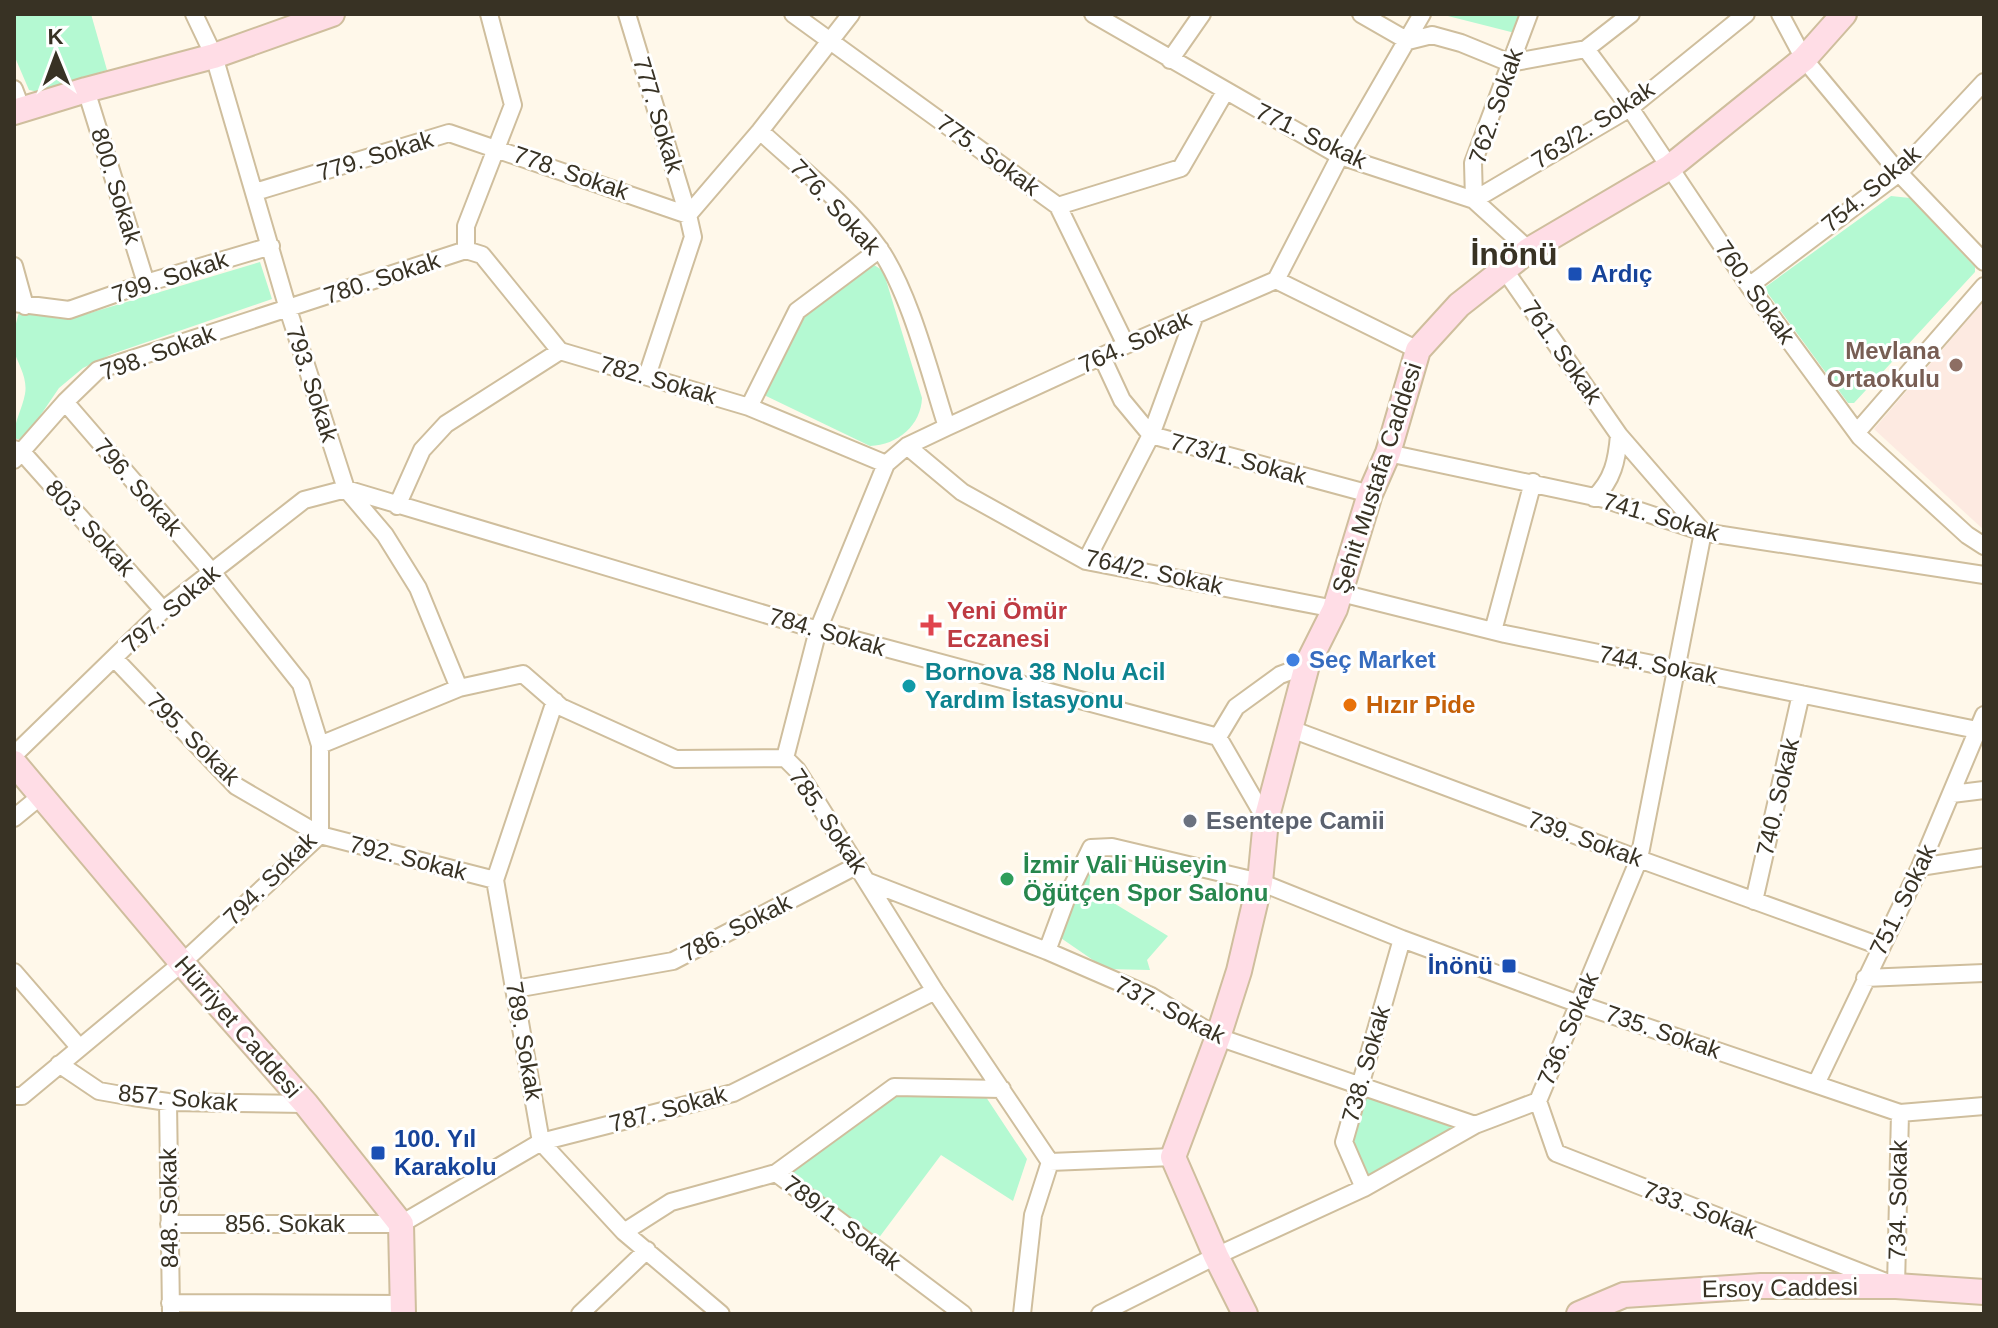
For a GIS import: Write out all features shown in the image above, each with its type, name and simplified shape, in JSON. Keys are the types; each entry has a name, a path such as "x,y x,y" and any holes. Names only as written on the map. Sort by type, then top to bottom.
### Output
{"street":[{"name":"793. Sokak","path":"194,14 214,56 288,309 346,489 385,535 418,588 459,688"},
{"path":"17,104 86,90 214,56 332,14"},
{"name":"778. Sokak","path":"489,14 513,105 495,147 688,215"},
{"name":"777. Sokak","path":"627,14 688,215"},
{"name":"775. Sokak","path":"793,14 1058,206 1126,345"},
{"path":"647,376 693,237 688,215 760,131 851,14"},
{"name":"771. Sokak","path":"1093,14 1340,156 1474,200 1529,250"},
{"path":"1170,60 1202,14"},
{"path":"1361,14 1408,41 1432,35 1510,63 1586,49 1631,14"},
{"path":"1418,350 1276,280 1340,156 1422,14"},
{"name":"762. Sokak","path":"1474,200 1473,163 1529,14"},
{"name":"763/2. Sokak","path":"1474,200 1630,108 1746,14"},
{"path":"1780,14 1804,59 1899,173 1984,262"},
{"name":"Şehit Mustafa Caddesi","path":"1173,1157 1239,971 1260,882 1266,820 1307,665 1338,601 1370,494 1388,453 1418,350 1459,305 1529,250 1670,167 1804,59 1844,14"},
{"name":"760. Sokak","path":"1586,49 1630,108 1749,286 1857,432 1967,535 1984,546"},
{"name":"754. Sokak","path":"1749,286 1899,173 1984,82"},
{"name":"800. Sokak","path":"86,90 146,283"},
{"path":"1058,206 1181,168 1225,92"},
{"name":"776. Sokak","path":"760,131 852,217 880,249 906,303 947,427"},
{"name":"779. Sokak","path":"255,192 449,133 495,147"},
{"name":"780. Sokak","path":"288,309 466,250 466,226 495,147"},
{"name":"799. Sokak","path":"19,304 69,310 146,283 271,246"},
{"path":"749,407 797,311 880,249"},
{"path":"397,506 422,450 446,424 560,351 482,255 466,250"},
{"path":"14,266 19,304"},
{"name":"761. Sokak","path":"1504,269 1619,435 1703,532"},
{"name":"764. Sokak","path":"785,758 818,630 886,464 907,446 947,427 1276,280"},
{"path":"1857,432 1984,286"},
{"name":"798. Sokak","path":"17,454 98,370 288,309"},
{"path":"1086,561 1151,435 1195,315"},
{"name":"782. Sokak","path":"560,351 749,407 886,464"},
{"name":"773/1. Sokak","path":"1102,357 1122,400 1151,435 1370,494"},
{"name":"796. Sokak","path":"65,402 212,572"},
{"path":"1594,498 1603,490 1617,464 1619,435"},
{"name":"764/2. Sokak","path":"907,446 962,492 1086,561 1338,601"},
{"name":"741. Sokak","path":"1388,453 1604,499 1703,532 1984,575"},
{"name":"803. Sokak","path":"17,454 163,610"},
{"path":"1493,631 1533,482"},
{"name":"784. Sokak","path":"346,489 818,630 1218,737"},
{"name":"797. Sokak","path":"14,755 163,610 304,500 346,489"},
{"name":"736. Sokak","path":"1100,1314 1364,1188 1475,1125 1538,1101 1639,859 1703,532"},
{"name":"794. Sokak","path":"14,1096 22,1096 182,963 320,835 320,745 301,684 212,572"},
{"name":"744. Sokak","path":"1338,601 1801,694 1981,723"},
{"name":"795. Sokak","path":"114,658 236,786 320,835"},
{"path":"1266,820 1218,737 1236,707 1280,675 1307,665"},
{"name":"785. Sokak","path":"320,745 459,688 523,674 561,707 676,759 785,758 797,770 935,991 1050,1162"},
{"name":"740. Sokak","path":"1754,901 1801,694"},
{"name":"789. Sokak","path":"541,1142 495,880 555,701"},
{"name":"751. Sokak","path":"1816,1084 1920,867 1981,723"},
{"name":"739. Sokak","path":"1291,729 1880,946"},
{"name":"Hürriyet Caddesi","path":"14,763 182,963 306,1104 401,1224"},
{"path":"1952,794 1984,790"},
{"path":"14,818 42,795"},
{"name":"792. Sokak","path":"320,835 495,880"},
{"name":"735. Sokak","path":"1047,951 1067,897 1091,848 1112,847 1260,882 1402,939 1579,1004 1900,1113 1984,1106"},
{"path":"1920,867 1984,857"},
{"name":"786. Sokak","path":"515,989 673,961 856,866"},
{"name":"737. Sokak","path":"869,882 1047,951 1151,996 1218,1037 1475,1125"},
{"name":"738. Sokak","path":"1364,1188 1344,1142 1402,939"},
{"path":"14,972 79,1047"},
{"path":"1865,978 1984,973"},
{"name":"787. Sokak","path":"401,1224 541,1142 733,1093 935,991"},
{"name":"857. Sokak","path":"59,1064 99,1091 168,1102 306,1104"},
{"path":"776,1173 894,1087 1002,1089"},
{"name":"733. Sokak","path":"1538,1101 1556,1153 1896,1286"},
{"name":"848. Sokak","path":"168,1102 171,1309"},
{"name":"734. Sokak","path":"1896,1286 1900,1113"},
{"path":"541,1142 624,1232 721,1314"},
{"path":"1022,1314 1033,1215 1050,1162 1173,1157 1245,1314"},
{"name":"789/1. Sokak","path":"624,1232 671,1202 776,1173 963,1314"},
{"name":"856. Sokak","path":"169,1224 401,1224"},
{"path":"171,1309 404,1309 401,1224"},
{"path":"580,1314 647,1250"},
{"name":"Ersoy Caddesi","path":"1580,1314 1624,1295 1761,1286 1896,1286 1984,1292"}],"shaded area":[{"name":"Mevlana Ortaokulu","path":"1984,301 1984,530 1874,429"}],"green space":[{"path":"14,14 91,14 107,70 39,92 29,90 14,55"},
{"path":"1440,14 1523,14 1515,33"},
{"path":"1891,196 1910,198 1975,267 1975,272 1854,403 1848,403 1764,288"},
{"path":"260,262 272,299 112,354 83,368 59,388 23,441 14,438 26,388 13,346 19,312 62,319 83,315"},
{"path":"874,265 882,270 886,280 922,398 917,417 906,432 890,442 870,446 764,395 801,316 865,268"},
{"path":"1093,852 1089,888 1168,936 1147,960 1150,970 1106,969 1055,934"},
{"path":"1362,1090 1462,1126 1366,1182 1349,1141"},
{"path":"892,1093 984,1094 1027,1159 1013,1201 941,1155 875,1243 782,1174"}],"place":[{"name":"Ardıç","path":"1575,274"},
{"name":"Mevlana Ortaokulu","path":"1956,365"},
{"name":"Yeni Ömür Eczanesi","path":"931,625"},
{"name":"Seç Market","path":"1293,660"},
{"name":"Bornova 38 Nolu Acil Yardım İstasyonu","path":"909,686"},
{"name":"Hızır Pide","path":"1350,705"},
{"name":"Esentepe Camii","path":"1190,821"},
{"name":"İzmir Vali Hüseyin Öğütçen Spor Salonu","path":"1007,879"},
{"name":"İnönü","path":"1509,966"},
{"name":"100. Yıl Karakolu","path":"378,1153"}],"district":[{"name":"İnönü","path":"1514,254"}]}
